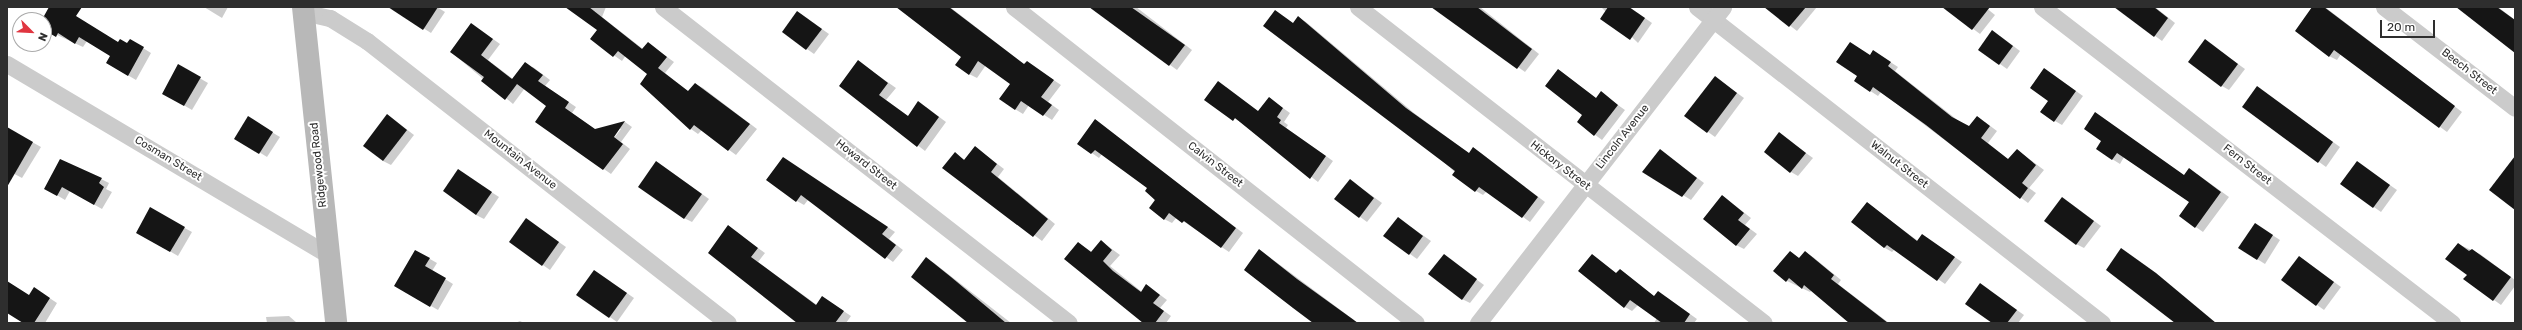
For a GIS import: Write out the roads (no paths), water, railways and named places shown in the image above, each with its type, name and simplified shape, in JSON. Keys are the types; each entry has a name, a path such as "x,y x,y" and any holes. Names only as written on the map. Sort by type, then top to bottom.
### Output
{"main road":[{"name":"Ridgewood Road","path":"303,10 336,323"}],"street":[{"name":"Howard Street","path":"663,7 1069,323"},
{"name":"Calvin Street","path":"1014,7 1416,323"},
{"name":"Hickory Street","path":"1358,7 1764,323"},
{"name":"Walnut Street","path":"1697,7 1718,14 2102,323"},
{"name":"Fern Street","path":"2042,7 2452,323"},
{"name":"Beech Street","path":"2384,7 2515,108"},
{"name":"Mountain Avenue","path":"303,10 330,18 367,40 728,323"},
{"name":"Lincoln Avenue","path":"1478,323 1718,14"},
{"name":"Cosman Street","path":"7,64 329,256"}]}
